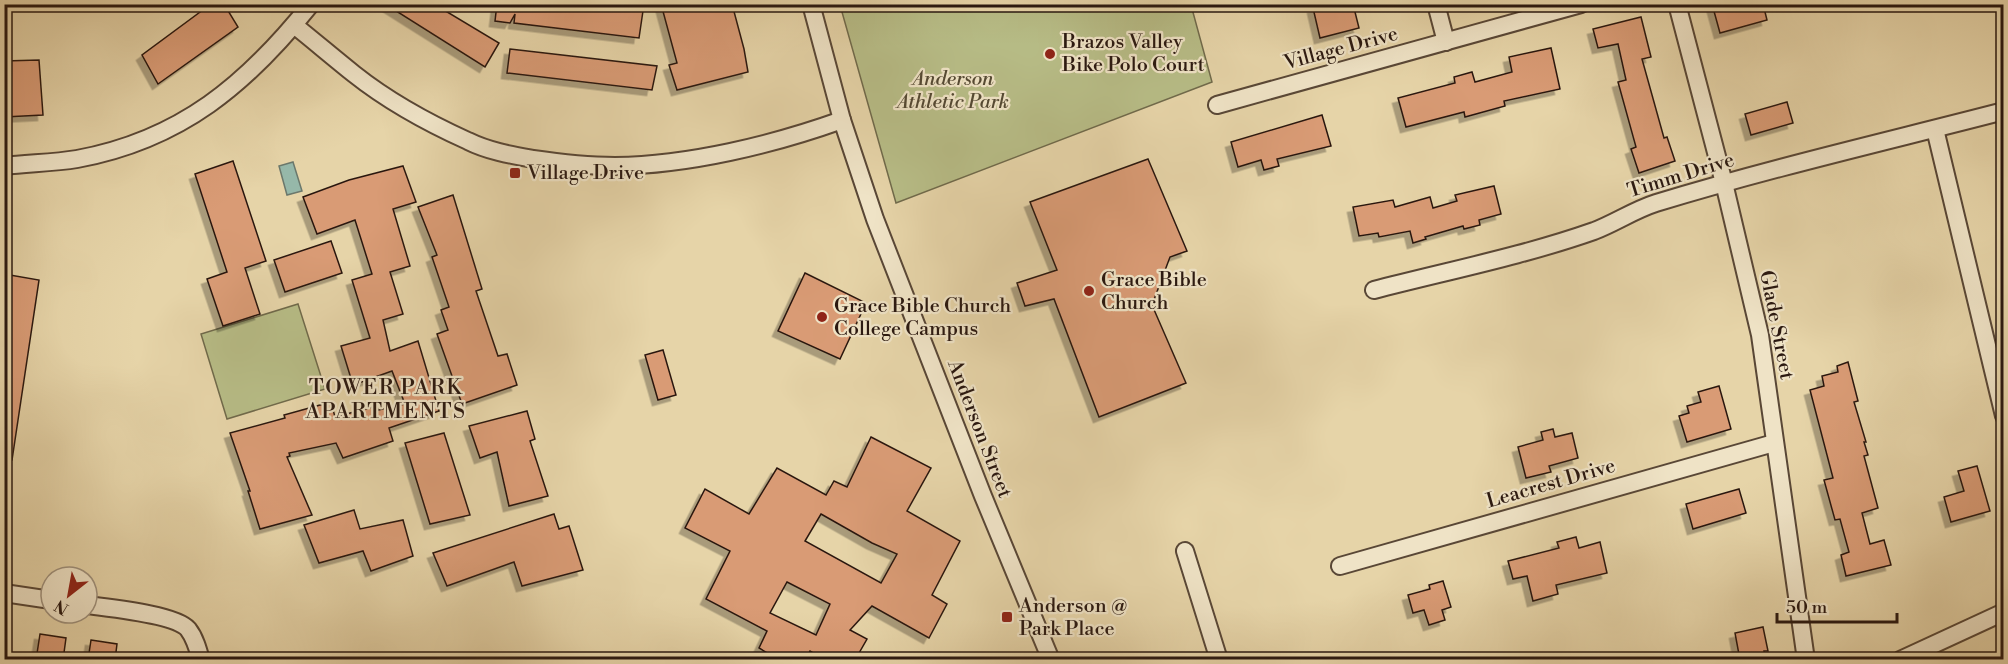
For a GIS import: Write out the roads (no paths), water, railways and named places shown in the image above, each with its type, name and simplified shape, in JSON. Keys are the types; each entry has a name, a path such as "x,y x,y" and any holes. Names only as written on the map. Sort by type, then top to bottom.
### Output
{"street":[{"path":"4,165 77,159 150,139 184,122 214,102 261,62 311,4"},
{"name":"Anderson Street","path":"811,4 842,120 874,219 983,496 1051,660"},
{"path":"1436,4 1446,42"},
{"name":"Village Drive","path":"1216,105 1581,4"},
{"name":"Glade Street","path":"1677,4 1724,183 1760,335 1806,660"},
{"path":"294,25 356,76 407,110 469,142 507,154 557,162 615,166 691,159 761,144 842,120"},
{"name":"Timm Drive","path":"1374,290 1547,246 1597,230 1652,204 1724,183 2004,111"},
{"path":"1935,129 2004,416"},
{"name":"Leacrest Drive","path":"1340,566 1774,443"},
{"path":"1185,551 1219,660"},
{"path":"4,593 39,598"},
{"path":"99,607 171,619 187,627 196,642 201,660"},
{"path":"1900,660 2004,612"}],"place":[{"name":"Brazos Valley Bike Polo Court","path":"1050,54"},
{"name":"Village Drive","path":"515,173"},
{"name":"Grace Bible Church","path":"1089,291"},
{"name":"Grace Bible Church College Campus","path":"822,317"},
{"name":"Anderson @ Park Place","path":"1007,617"}],"district":[{"name":"TOWER PARK APARTMENTS","path":"386,400"}],"park label":[{"name":"Anderson Athletic Park","path":"953,90"}]}
